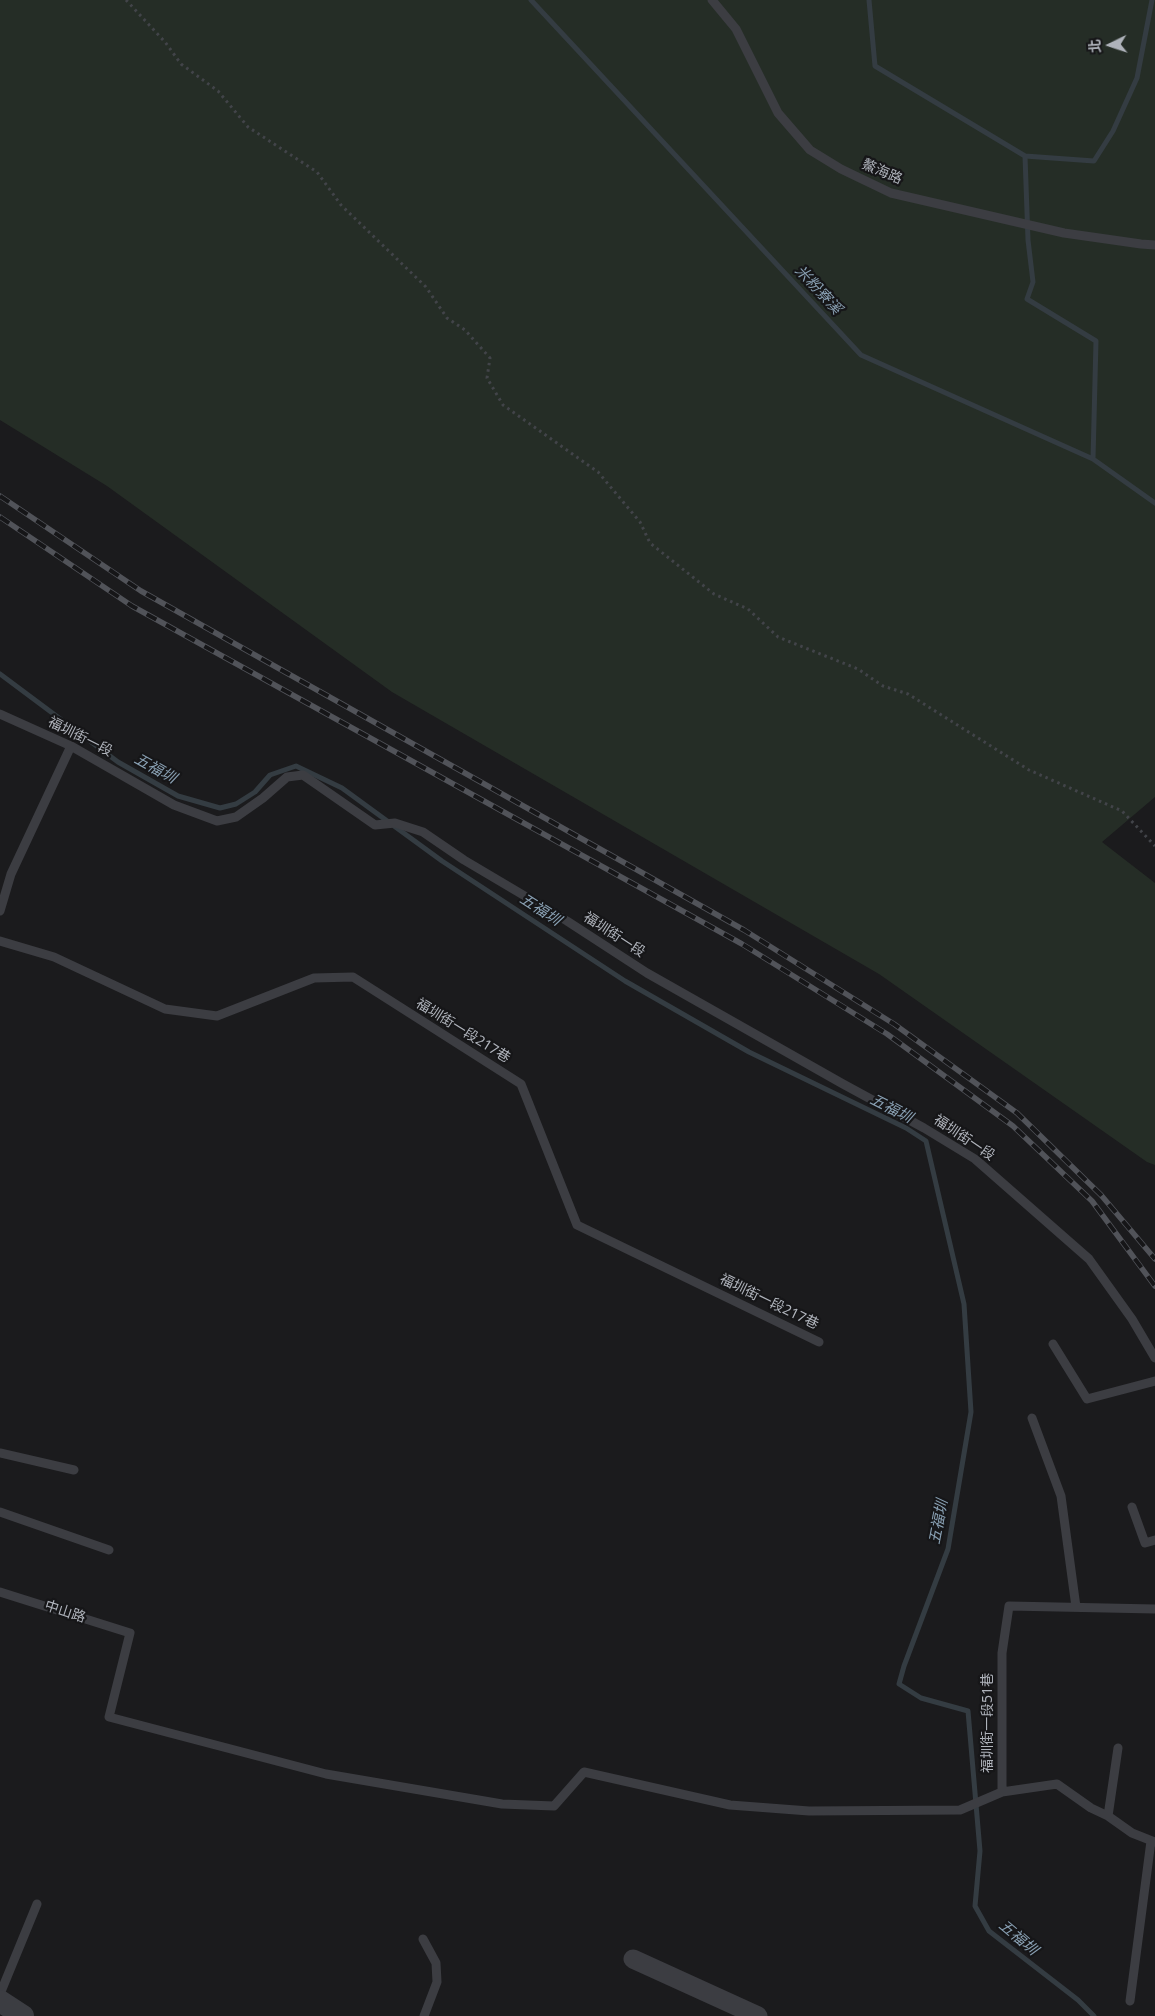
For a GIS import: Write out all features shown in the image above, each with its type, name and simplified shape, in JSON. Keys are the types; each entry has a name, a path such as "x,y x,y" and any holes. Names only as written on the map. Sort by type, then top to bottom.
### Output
{"street":[{"path":"633,1959 758,2016"},
{"path":"0,2001 23,2016"}],"lane":[{"name":"鰲海路","path":"712,0 736,29 778,114 810,150 841,169 891,193 1064,233 1155,245"},
{"name":"福圳街一段","path":"0,714 71,746 174,805 217,821 236,817 263,798 287,777 303,775 375,825 395,824 423,832 464,860 567,921 647,973 924,1128 975,1159 1089,1259 1132,1319 1155,1358"},
{"path":"0,911 11,874 71,746"},
{"name":"福圳街一段217巷","path":"0,940 54,957 164,1010 217,1016 314,978 352,977 521,1084 577,1225 819,1342"},
{"path":"1053,1344 1087,1399 1155,1381"},
{"path":"1032,1418 1062,1496 1076,1607"},
{"path":"0,1453 74,1470"},
{"path":"1132,1508 1145,1543 1155,1540"},
{"path":"0,1512 109,1550"},
{"name":"中山路","path":"0,1592 130,1633 109,1717 326,1774 502,1804 554,1806 584,1772 730,1804 809,1812 960,1810 1001,1793"},
{"name":"福圳街一段51巷","path":"1130,2001 1153,1841 1132,1833 1057,1784 1001,1793 1002,1653 1008,1606 1155,1610"},
{"path":"1108,1816 1118,1748"},
{"path":"0,1994 37,1904"},
{"path":"423,1938 436,1963 437,1982 424,2016"}],"path":[{"path":"126,0 166,42 181,64 218,91 248,127 317,172 341,205 426,287 447,318 465,330 490,358 487,378 503,405 598,472 640,522 650,543 714,594 748,609 778,637 858,669 883,686 908,694 1029,770 1122,811 1155,846"}],"shaded area":[{"path":"0,0 1155,0 1155,797 1102,842 1155,883 1155,1165 1147,1162 879,974 392,692 107,486 0,420"}],"waterway":[{"name":"米粉寮溪","path":"531,0 861,355 1093,459 1155,503"},
{"path":"869,0 875,66 1025,156 1028,240 1033,282 1027,299 1096,341 1093,459"},
{"path":"1025,156 1094,161 1113,131 1137,78 1152,0"},
{"name":"五福圳","path":"0,674 118,762 178,796 220,808 236,804 255,792 270,775 296,766 342,788 442,861 625,981 749,1052 906,1128 926,1141 964,1304 971,1412 948,1549 899,1684 921,1698 968,1711 980,1851 975,1906 989,1931 1078,2000 1094,2016"}],"railway":[{"path":"0,496 141,591 744,930 894,1024 1017,1113 1101,1195 1155,1259"},
{"path":"0,517 132,606 742,944 887,1034 1013,1126 1092,1201 1155,1286"}]}
